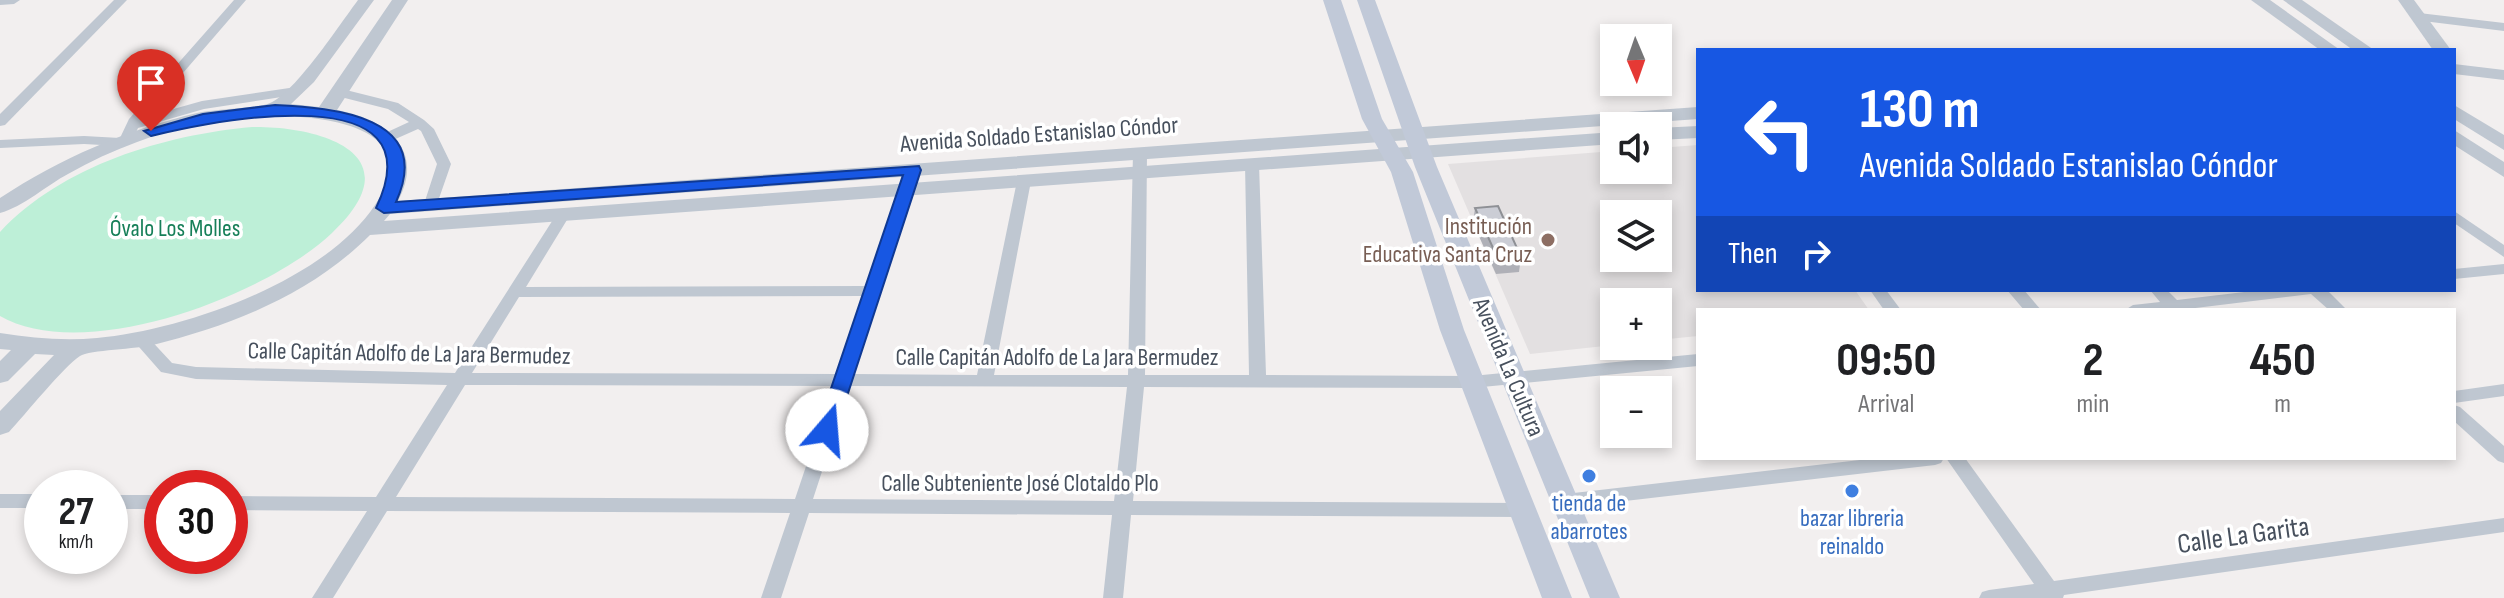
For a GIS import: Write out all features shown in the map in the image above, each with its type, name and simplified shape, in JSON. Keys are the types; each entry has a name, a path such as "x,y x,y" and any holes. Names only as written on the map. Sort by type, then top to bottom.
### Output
{"main road":[{"name":"Avenida La Cultura","path":"1332,0 1372,119 1402,172 1472,382 1557,598"},
{"name":"Avenida La Cultura","path":"1366,0 1418,142 1605,598"}],"street":[{"path":"2,2 14,0"},
{"path":"0,122 121,0"},
{"path":"126,136 240,0"},
{"path":"275,109 296,91 366,0"},
{"path":"327,112 400,0"},
{"path":"2259,0 2328,48"},
{"path":"2291,0 2362,48"},
{"path":"2406,0 2441,48"},
{"path":"2419,17 2504,27"},
{"path":"2457,75 2504,75"},
{"path":"2457,75 2504,90"},
{"path":"0,207 54,172 126,136 202,105 296,91"},
{"path":"338,92 393,106 427,129 444,164 431,204"},
{"path":"0,144 126,136 203,118 275,109 327,112 362,122 386,138 397,158 397,181 384,208 367,229 327,262 273,294 209,321 140,339 75,347 29,346 0,341"},
{"path":"2456,112 2504,144"},
{"name":"Avenida Soldado Estanislao Cóndor","path":"367,229 1024,181 1141,163 1386,145 1696,113"},
{"path":"386,138 419,123"},
{"path":"1672,133 1696,132"},
{"path":"2456,137 2504,171"},
{"name":"Avenida Soldado Estanislao Cóndor","path":"1418,142 1600,138"},
{"name":"Avenida Soldado Estanislao Cóndor","path":"384,208 913,170 1141,163 1252,164 1386,145"},
{"path":"1113,598 1136,381 1141,163"},
{"path":"1252,164 1258,382"},
{"path":"771,598 913,170"},
{"path":"984,381 1024,181"},
{"path":"322,598 563,215"},
{"path":"2456,217 2504,252"},
{"path":"2456,274 2504,269"},
{"path":"514,292 873,291"},
{"path":"2017,292 2031,308"},
{"path":"2160,292 2173,305"},
{"path":"2149,308 2288,292"},
{"path":"2319,292 2337,308"},
{"name":"Calle Capitán Adolfo de La Jara Bermudez","path":"140,339 167,368 196,373 460,379 1472,382 1696,360"},
{"path":"0,375 29,346"},
{"path":"0,426 75,347"},
{"path":"2456,397 2504,390"},
{"path":"2456,413 2504,456"},
{"path":"1565,501 1918,460"},
{"path":"1956,460 2053,594"},
{"path":"0,501 24,501"},
{"name":"Calle Subteniente José Clotaldo Plo","path":"248,503 1522,510"},
{"name":"Calle La Garita","path":"1989,598 2053,594 2504,525"}],"shaded area":[{"name":"Institución Educativa Santa Cruz","path":"1696,145 1696,292 1856,292 1868,308 1696,308 1696,336 1672,339 1672,288 1600,288 1600,346 1530,354 1448,164 1600,152 1600,184 1672,184 1672,147"}],"green space":[{"name":"Óvalo Los Molles","path":"252,127 306,132 330,140 350,150 362,165 364,183 355,206 332,233 303,256 265,279 221,299 174,316 125,328 79,332 36,329 0,316 0,232 25,209 84,171 117,157 184,137"}],"building":[{"path":"1498,206 1521,257 1498,259 1475,208"}],"place":[{"name":"Institución Educativa Santa Cruz","path":"1548,240"},
{"name":"tienda de abarrotes","path":"1589,476"},
{"name":"bazar libreria reinaldo","path":"1852,491"}],"route":[{"path":"151,131 203,118 275,109 327,112 362,122 386,138 397,158 397,181 384,208 913,170 827,430"}]}
